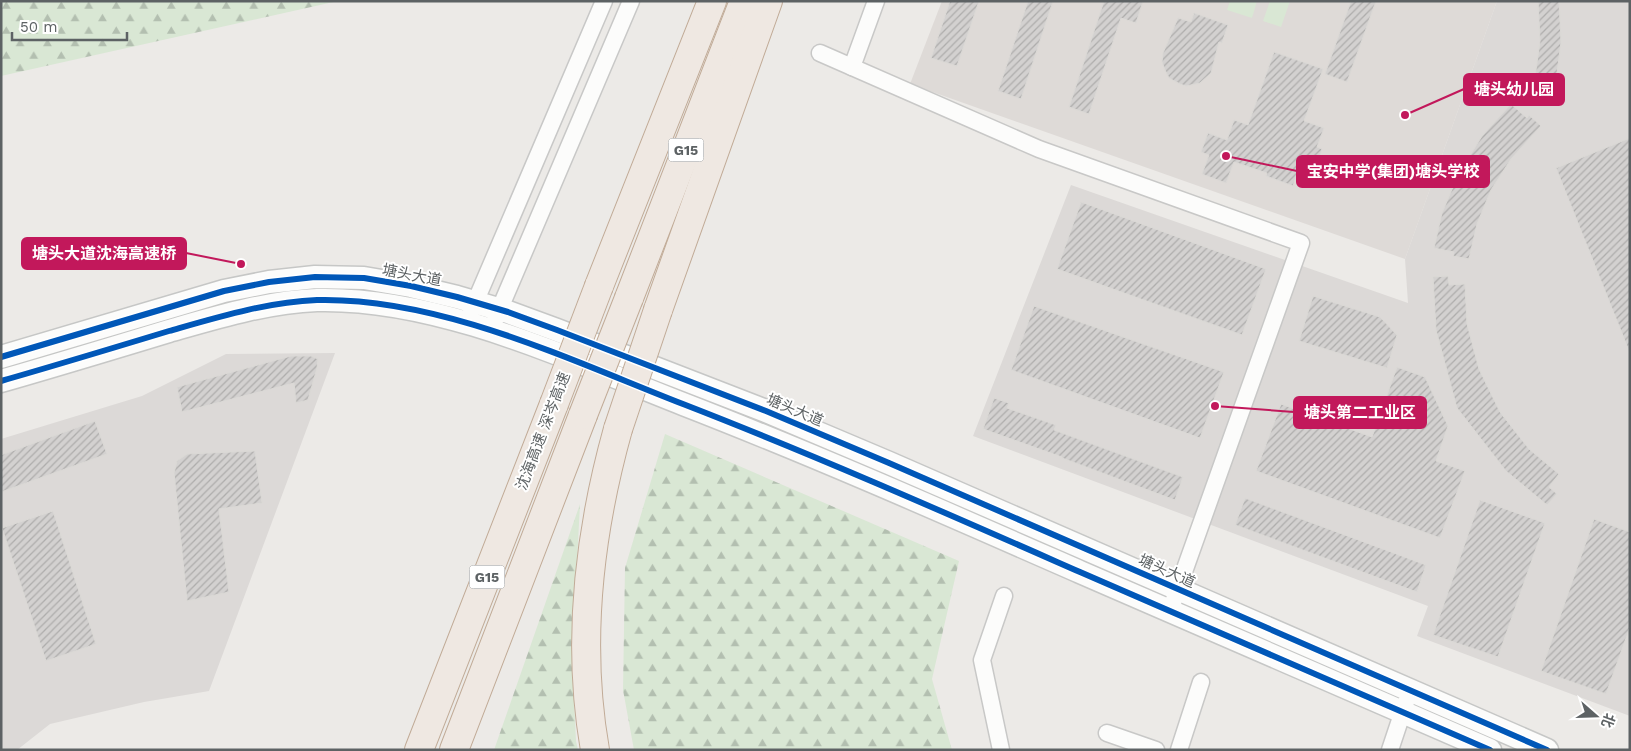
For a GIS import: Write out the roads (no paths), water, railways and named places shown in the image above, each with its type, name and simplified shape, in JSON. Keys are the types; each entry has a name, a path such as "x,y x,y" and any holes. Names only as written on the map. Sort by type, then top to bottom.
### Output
{"highway":[{"name":"沈海高速 深岑高速","path":"406,749 496,552 712,1"},
{"name":"G15","path":"454,750 744,1"},
{"path":"594,750 587,689 587,600 596,525 606,474 618,429 658,310 768,1"}],"main road":[{"name":"塘头大道","path":"1,357 224,291 278,281 315,277 364,278 411,286 476,302 557,330 766,411 1547,750"},
{"path":"1,381 230,314 273,305 316,300 362,302 406,308 491,331 549,351 758,432 1490,750"}],"street":[{"path":"466,324 604,1"},
{"path":"491,331 631,1"},
{"path":"852,67 876,1"},
{"path":"820,53 1039,149 1302,243 1170,611"},
{"path":"1002,750 982,660 1004,596"},
{"path":"1179,750 1201,682"},
{"path":"1390,750 1410,690"},
{"path":"1106,733 1156,750"}],"place":[{"name":"塘头幼儿园","path":"1405,115"},
{"name":"宝安中学(集团)塘头学校","path":"1226,156"},
{"name":"塘头大道沈海高速桥","path":"241,264"},
{"name":"塘头第二工业区","path":"1215,406"}]}
